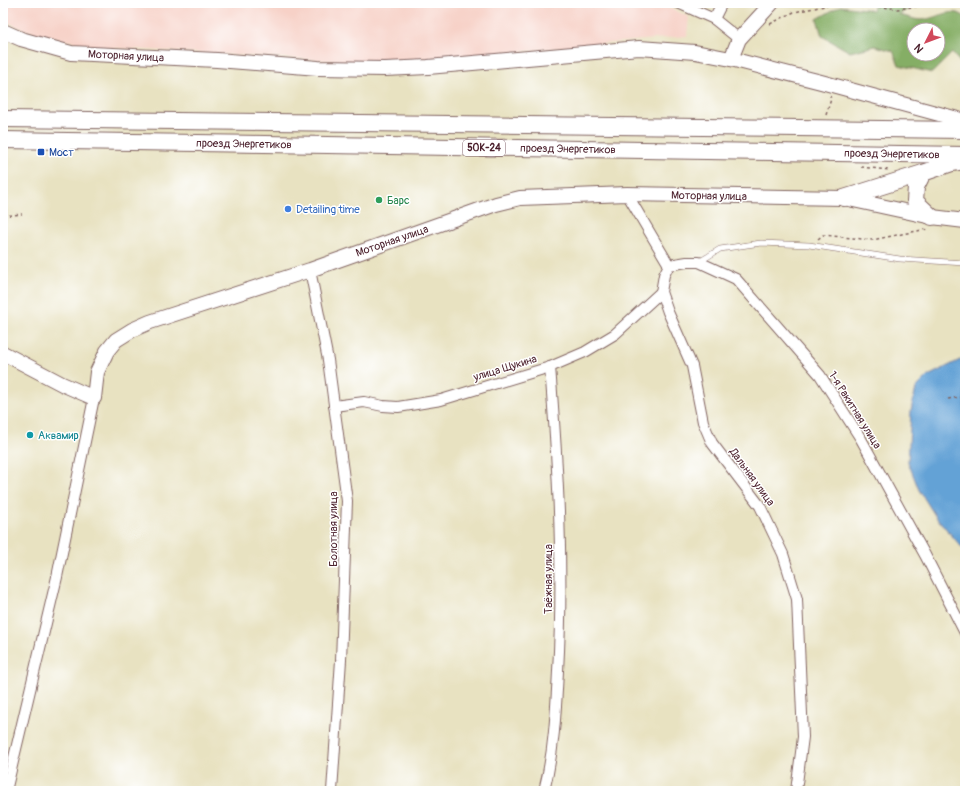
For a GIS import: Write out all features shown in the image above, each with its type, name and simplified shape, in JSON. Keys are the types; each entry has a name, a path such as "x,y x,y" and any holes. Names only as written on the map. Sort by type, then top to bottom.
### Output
{"main road":[{"name":"проезд Энергетиков","path":"3,119 965,130"},
{"name":"проезд Энергетиков","path":"3,140 965,155"},
{"path":"844,198 965,160"},
{"path":"923,174 916,187 915,201 931,223"}],"street":[{"path":"678,3 714,19 739,40"},
{"path":"714,19 722,3"},
{"path":"731,59 739,40 772,3"},
{"name":"Моторная улица","path":"3,31 21,39 71,53 217,60 318,68 386,69 428,67 639,48 695,52 731,59 965,121"},
{"path":"627,194 668,265 664,275 661,292"},
{"name":"Моторная улица","path":"94,398 97,372 107,351 116,340 132,330 150,322 310,270 496,204 520,198 627,194 844,198 931,223 965,221"},
{"name":"1-я Ракитная улица","path":"668,265 699,262 736,279 820,376 864,445 926,555 965,633"},
{"name":"Болотная улица","path":"310,270 328,360 347,501 341,660 332,791"},
{"name":"улица Щукина","path":"334,406 364,402 398,407 441,400 550,367 585,352 615,334 661,292"},
{"name":"Дальняя улица","path":"661,292 668,312 692,366 703,422 712,443 760,506 783,554 797,599 803,737 796,791"},
{"path":"3,353 62,384 94,398 57,577 6,791"},
{"name":"Таёжная улица","path":"544,791 550,768 560,648 561,569 557,449 550,367"}],"lane":[{"path":"699,262 720,249 762,242 809,245 900,259 965,263"}],"path":[{"path":"766,26 794,12 840,3"},
{"path":"855,3 897,9 943,3"},
{"path":"821,82 831,99 826,116"},
{"path":"3,216 22,214"},
{"path":"809,245 823,235 872,240 931,223"},
{"path":"948,399 965,396"}],"shaded area":[{"path":"3,3 660,3 689,17 687,36 387,64 95,47 25,30 3,20"}],"green space":[{"path":"875,3 917,3 899,15 921,20 949,13 960,14 965,17 965,68 952,53 946,59 946,22 906,22 906,62 943,62 932,73 899,65 893,51 875,46 850,52 822,36 817,19 840,6 873,10"}],"water":[{"path":"960,360 965,360 965,551 936,517 919,490 908,462 911,411 916,388 928,376"}],"place":[{"name":"Мост","path":"41,152"},
{"name":"Барс","path":"379,200"},
{"name":"Detailing time","path":"288,209"},
{"name":"Аквамир","path":"30,435"}]}
